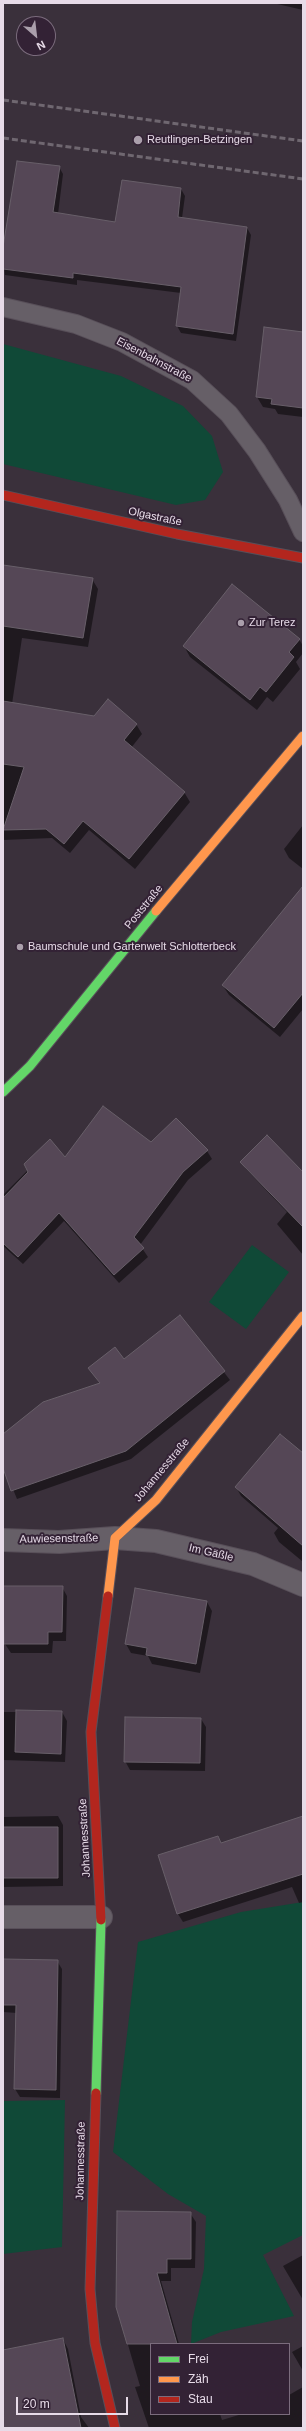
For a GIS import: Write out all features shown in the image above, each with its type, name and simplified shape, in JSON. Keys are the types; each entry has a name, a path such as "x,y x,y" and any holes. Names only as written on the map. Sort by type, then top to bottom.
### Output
{"street":[{"name":"Olgastraße","path":"3,495 177,534 303,558"},
{"name":"Poststraße","path":"3,1092 30,1066 161,905 303,736"},
{"name":"Johannesstraße","path":"115,2428 94,2343 90,2290 101,1917 91,1732 115,1538 156,1500 303,1316"},
{"name":"Auwiesenstraße","path":"3,1540 59,1542 115,1538"},
{"name":"Im Gäßle","path":"115,1538 156,1541 212,1553 253,1564 303,1584"},
{"path":"3,1917 101,1917"}],"lane":[{"name":"Eisenbahnstraße","path":"3,307 76,324 122,342 192,380 229,414 257,451 288,500 303,532"}],"green space":[{"path":"3,344 121,376 183,406 212,436 223,472 205,500 176,505 3,464"},
{"path":"252,1245 289,1272 246,1329 209,1302"},
{"path":"303,1902 303,2235 263,2255 294,2316 221,2332 191,2343 192,2322 204,2269 206,2216 168,2194 113,2152 138,1942 241,1912"},
{"path":"65,2100 62,2247 3,2254 3,2101"}],"building":[{"path":"17,161 60,166 53,212 115,222 122,180 181,188 178,217 247,227 233,334 176,326 181,287 73,273 73,278 3,269 3,247"},
{"path":"264,327 303,332 303,408 271,404 272,399 256,397"},
{"path":"3,565 93,578 83,638 3,626"},
{"path":"232,584 300,639 289,652 294,657 266,692 260,687 250,700 183,646"},
{"path":"108,699 137,724 124,740 185,792 129,859 83,821 64,844 46,829 3,830 24,767 3,764 3,701 94,716"},
{"path":"303,886 303,993 274,1028 222,985"},
{"path":"103,1106 151,1142 176,1118 208,1150 183,1172 134,1237 144,1248 114,1275 59,1213 18,1257 3,1243 3,1198 28,1172 24,1164 50,1139 65,1157"},
{"path":"267,1135 303,1172 303,1227 240,1162"},
{"path":"180,1315 225,1371 126,1451 11,1491 3,1468 3,1434 43,1402 100,1383 88,1368 115,1347 124,1359"},
{"path":"280,1434 303,1453 303,1546 235,1487"},
{"path":"3,1586 63,1586 62,1632 48,1632 48,1644 4,1644"},
{"path":"135,1588 207,1601 196,1664 146,1655 147,1648 125,1644"},
{"path":"16,1710 62,1711 61,1754 15,1752"},
{"path":"125,1717 201,1718 200,1763 124,1762"},
{"path":"303,1816 303,1874 177,1914 158,1855 218,1836 221,1843"},
{"path":"3,1827 58,1827 58,1878 3,1878"},
{"path":"3,1959 58,1960 56,2090 14,2089 16,2005 3,2005"},
{"path":"117,2211 191,2212 191,2259 167,2259 167,2273 157,2273 177,2343 127,2344 116,2307"},
{"path":"63,2338 81,2428 3,2428 3,2350"}],"railway":[{"path":"3,100 303,141"},
{"path":"3,138 303,179"}],"traffic: fast":[{"path":"3,1092 30,1066 156,911"},
{"path":"96,2093 101,1920"}],"traffic: slow":[{"path":"156,911 303,736"},
{"path":"108,1596 115,1538 156,1500 303,1316"}],"traffic: jam":[{"path":"3,495 177,534 303,558"},
{"path":"101,1920 91,1732 108,1596"},
{"path":"96,2093 90,2289 95,2343 115,2428"}],"place":[{"name":"Reutlingen-Betzingen","path":"138,140"},
{"name":"Zur Terez","path":"241,623"},
{"name":"Baumschule und Gartenwelt Schlotterbeck","path":"20,947"}]}
